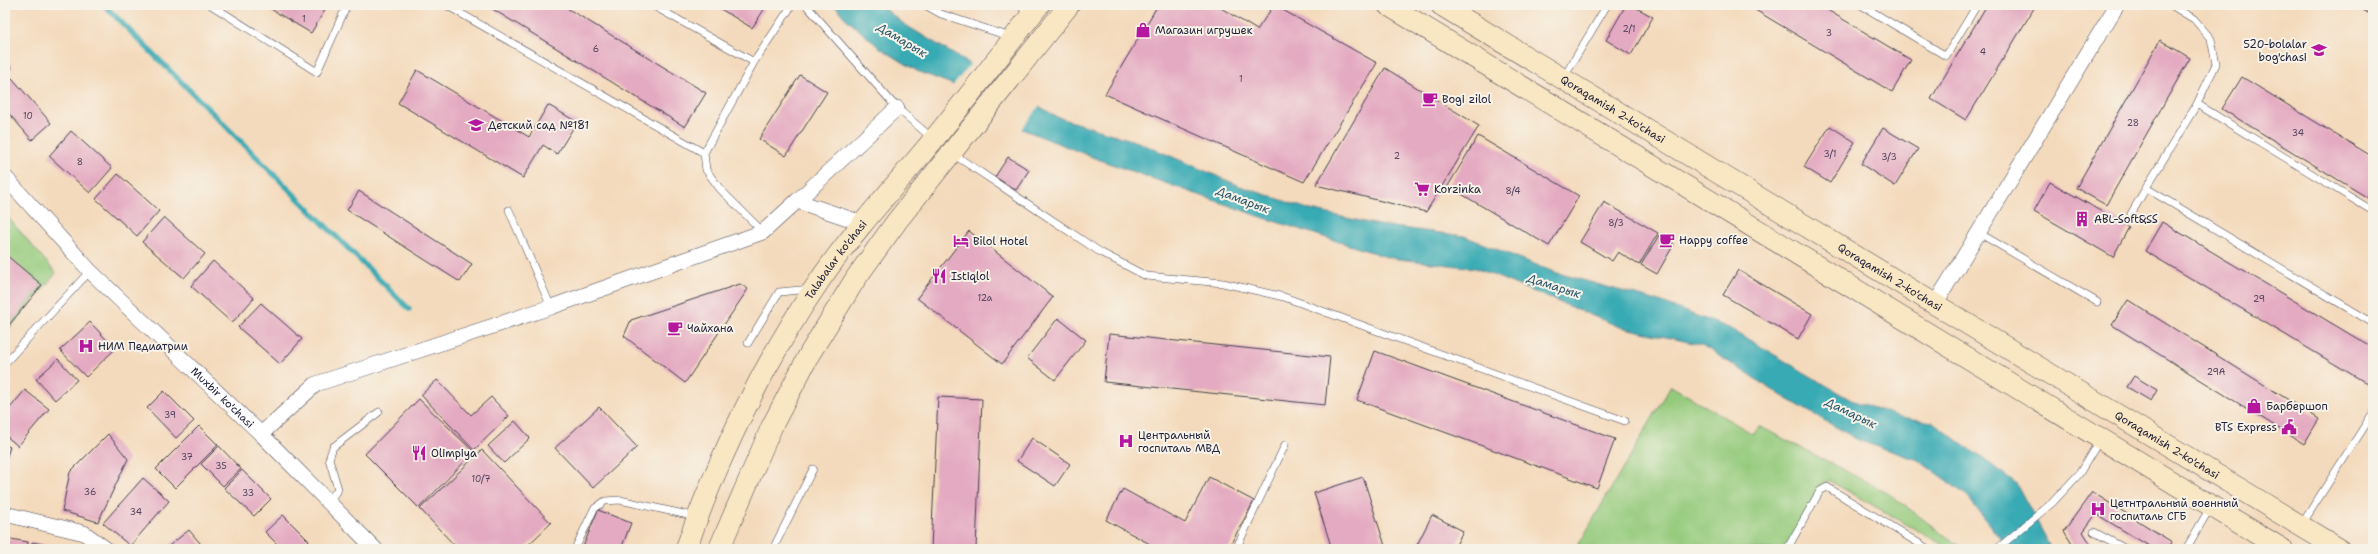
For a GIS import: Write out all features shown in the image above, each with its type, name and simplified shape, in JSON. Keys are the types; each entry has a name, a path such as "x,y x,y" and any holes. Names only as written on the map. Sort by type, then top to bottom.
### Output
{"main road":[{"path":"719,549 772,426 810,354 856,278 897,221 1069,5"},
{"path":"1388,5 2282,549"},
{"name":"Qoraqamish 2-ko'chasi","path":"1442,5 2340,549"},
{"name":"Talabalar ko'chasi","path":"686,549 722,459 782,340 815,289 862,223 962,104 1013,38 1030,9"},
{"path":"934,139 952,153"},
{"path":"1997,376 2011,350"}],"street":[{"path":"1935,304 2117,5"},
{"path":"261,434 316,384 552,307 763,232 897,108"},
{"name":"Muxbir ko'chasi","path":"5,177 90,271 261,434 375,549"},
{"path":"797,201 862,223"},
{"path":"5,514 84,533 106,549"}],"lane":[{"path":"211,5 317,72 347,5"},
{"path":"446,5 704,153"},
{"path":"652,5 754,62"},
{"path":"763,232 720,189 706,170 704,153 754,62 792,5"},
{"path":"806,5 897,108 934,139"},
{"path":"925,5 941,14 1013,38"},
{"path":"1563,79 1607,5"},
{"path":"1861,5 1946,56 1977,5"},
{"path":"2131,214 2197,104 2216,64 2211,39 2194,20 2171,5"},
{"path":"2197,104 2373,212"},
{"path":"952,153 1100,252 1146,276 1223,283 1284,297 1625,421"},
{"path":"2146,188 2373,323"},
{"path":"509,210 552,307"},
{"path":"1979,232 2097,302"},
{"path":"5,363 90,271"},
{"path":"748,343 779,292 815,289"},
{"path":"328,502 338,489 330,459 333,447 379,412"},
{"path":"2301,526 2373,413"},
{"path":"1997,549 2052,503 2079,474 2101,439"},
{"path":"1236,549 1285,445"},
{"path":"773,549 813,469"},
{"path":"1787,549 1820,491 1827,487 1928,549"},
{"path":"575,549 594,509 605,501 620,500 698,517"},
{"path":"2186,549 2211,506"},
{"path":"2094,532 2126,549"}],"green space":[{"path":"5,214 56,273 5,333"},
{"path":"1671,386 1753,434 1759,426 1888,493 1963,549 1950,549 1830,481 1826,483 1787,549 1576,549"}],"water":[{"name":"Дамарык","path":"834,5 880,5 904,24 1057,117 1138,142 1240,186 1311,210 1378,225 1464,236 1554,272 1654,300 1729,328 1851,400 1900,417 1933,422 2016,483 2052,549 2008,549 1966,495 1918,460 1860,441 1782,396 1702,345 1620,327 1475,268 1390,258 1267,219 1097,159 1022,129 954,85 917,71 880,48 846,19"}],"pier":[{"path":"972,62 1040,105 1020,131 952,87"}],"building":[{"path":"264,5 328,5 311,33"},
{"path":"486,5 562,5 706,93 685,127"},
{"path":"714,5 767,5 752,28"},
{"path":"1158,5 1216,5 1257,30 1274,5 1377,63 1304,182 1105,94"},
{"path":"1626,5 1631,5 1653,17 1631,55 1606,40"},
{"path":"1747,5 1819,5 1911,60 1892,92"},
{"path":"1987,5 2036,5 1966,120 1931,99"},
{"path":"2355,5 2373,5 2373,16"},
{"path":"2160,40 2190,58 2106,205 2076,188"},
{"path":"5,58 12,68 5,73"},
{"path":"1385,68 1479,126 1426,212 1316,185"},
{"path":"417,70 529,137 548,105 577,122 557,154 543,145 523,178 398,103"},
{"path":"800,75 827,92 786,156 759,139"},
{"path":"2242,77 2373,157 2373,201 2222,109"},
{"path":"12,78 51,123 32,140 5,109 5,84"},
{"path":"1830,126 1855,142 1830,183 1804,167"},
{"path":"1883,128 1918,149 1895,186 1861,164"},
{"path":"71,131 112,168 90,193 49,156"},
{"path":"1478,136 1579,196 1549,246 1448,186"},
{"path":"1008,157 1029,170 1016,190 995,177"},
{"path":"118,174 159,211 137,236 96,199"},
{"name":"ABL-Soft&SS","path":"2050,182 2129,227 2113,257 2034,211"},
{"path":"359,191 472,264 460,282 347,210"},
{"path":"1604,202 1658,233 1639,265 1618,252 1612,261 1580,242"},
{"path":"164,217 205,254 184,278 142,242"},
{"path":"2162,222 2373,348 2373,375 2368,384 2145,251"},
{"path":"969,231 1053,297 1002,364 917,298"},
{"path":"1659,235 1674,244 1657,274 1641,265"},
{"path":"5,254 42,285 5,330"},
{"path":"213,261 254,298 232,323 191,286"},
{"path":"1738,270 1812,314 1798,339 1723,295"},
{"name":"Чайхана","path":"740,284 748,289 685,383 624,336 631,320"},
{"path":"2128,300 2319,419 2304,444 2112,325"},
{"path":"261,303 302,339 280,364 238,327"},
{"path":"1058,318 1086,340 1055,380 1027,358"},
{"path":"90,322 115,349 86,377 60,350"},
{"path":"1109,334 1330,357 1325,405 1104,382"},
{"path":"1375,351 1615,439 1597,488 1357,400"},
{"path":"58,359 77,380 55,400 36,379"},
{"path":"2134,376 2157,390 2151,401 2127,387"},
{"path":"437,380 471,415 491,397 509,416 474,450 421,395"},
{"path":"25,390 49,409 18,446 5,435 5,414"},
{"path":"164,391 194,421 176,438 147,408"},
{"path":"938,397 982,399 976,549 931,549"},
{"name":"Olimpiya","path":"419,399 474,452 419,508 365,454"},
{"path":"599,407 637,447 593,488 555,448"},
{"path":"515,421 530,438 504,463 488,446"},
{"path":"199,426 218,445 175,488 156,469"},
{"path":"108,434 128,459 98,522 62,511 70,472"},
{"path":"1032,438 1070,464 1055,486 1017,461"},
{"path":"5,445 10,447 5,462"},
{"path":"219,446 241,469 223,486 201,464"},
{"path":"482,450 551,523 524,549 458,549 420,509"},
{"path":"242,470 271,499 254,516 224,488"},
{"path":"1209,477 1254,501 1228,549 1159,549 1106,520 1123,489 1185,523"},
{"path":"1363,477 1386,549 1332,549 1314,493"},
{"path":"143,478 169,501 130,546 103,523"},
{"path":"2092,492 2172,542 2168,549 2154,549 2096,514 2083,532 2094,549 2075,549 2064,531"},
{"path":"598,510 631,523 621,549 583,547"},
{"path":"283,515 309,541 302,549 282,549 265,532"},
{"path":"1432,515 1463,531 1454,549 1415,549"},
{"path":"189,530 205,549 165,549"},
{"path":"5,538 28,542 27,549 5,549"},
{"path":"32,542 62,548 62,549 32,549"}],"waterway":[{"path":"104,5 409,309"}],"place":[{"name":"Магазин игрушек","path":"1143,30"},
{"name":"520-bolalar bog'chasi","path":"2319,50"},
{"name":"Bogi zilol","path":"1430,99"},
{"name":"Детский сад №181","path":"476,125"},
{"name":"Korzinka","path":"1422,189"},
{"name":"ABL-Soft&SS","path":"2082,219"},
{"name":"Happy coffee","path":"1667,240"},
{"name":"Bilol Hotel","path":"961,241"},
{"name":"Istiqlol","path":"939,276"},
{"name":"Чайхана","path":"675,328"},
{"name":"НИМ Педиатрии","path":"86,346"},
{"name":"Барбершоп","path":"2254,406"},
{"name":"BTS Express","path":"2289,427"},
{"name":"Центральный госпиталь МВД","path":"1126,441"},
{"name":"Olimpiya","path":"419,453"},
{"name":"Цетнтральный военный госпиталь СГБ","path":"2098,509"}]}
